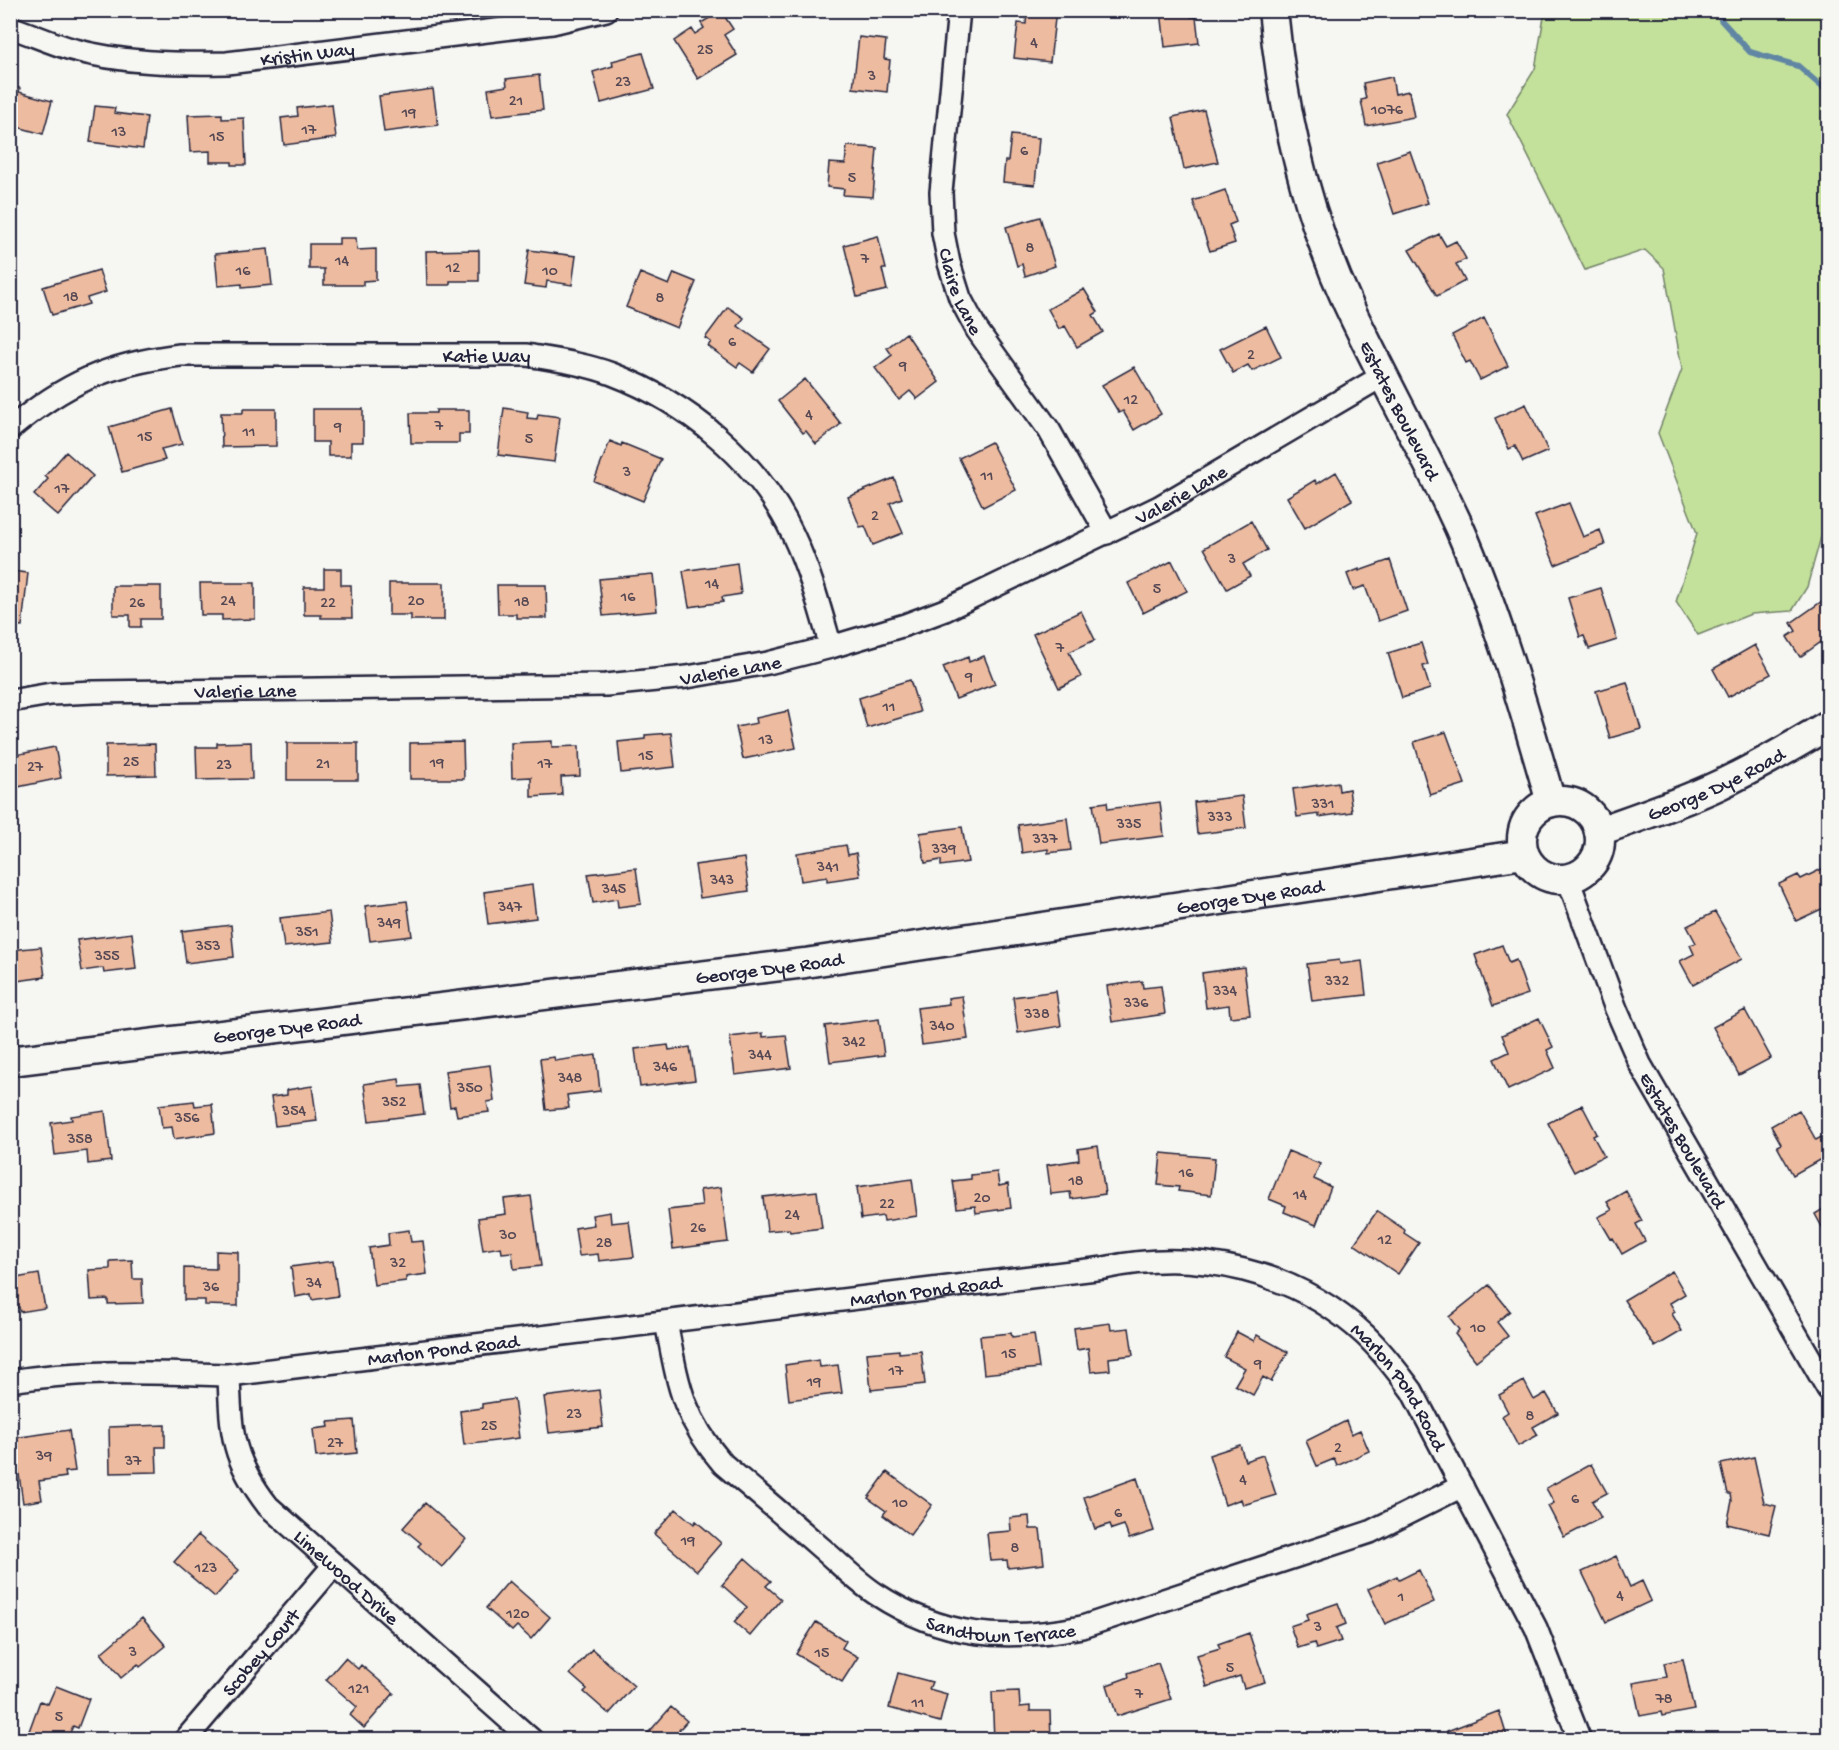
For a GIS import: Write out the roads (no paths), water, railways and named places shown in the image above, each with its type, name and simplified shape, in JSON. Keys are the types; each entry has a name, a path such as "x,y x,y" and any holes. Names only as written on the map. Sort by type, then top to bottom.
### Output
{"street":[{"name":"Kristin Way","path":"10,27 72,49 138,61 183,64 227,63 552,23 606,10"},
{"name":"Claire Lane","path":"959,10 941,192 943,232 949,264 960,298 976,330 1049,430 1107,533"},
{"name":"Estates Boulevard","path":"1273,10 1287,118 1306,190 1325,247 1348,303 1458,527 1487,595 1505,647 1551,802"},
{"name":"Katie Way","path":"10,429 38,405 69,386 107,369 171,356 527,356 567,361 611,374 653,392 687,413 714,434 747,466 771,498 792,532 808,569 831,647"},
{"name":"Valerie Lane","path":"10,701 51,694 94,692 606,685 687,677 768,663 905,625 945,610 1159,507 1383,375"},
{"name":"George Dye Road","path":"1599,831 1719,786 1793,747 1828,725"},
{"path":"1564,801 1586,810 1594,819 1599,831 1600,841 1594,861 1587,869 1568,879 1546,877 1537,871 1524,854 1522,843 1526,822 1541,806 1551,802 1564,801"},
{"name":"George Dye Road","path":"10,1061 805,963 1524,854"},
{"name":"Estates Boulevard","path":"1568,879 1616,1009 1640,1064 1828,1389"},
{"name":"Marlon Pond Road","path":"10,1382 52,1375 99,1372 229,1375 1125,1264 1164,1260 1199,1261 1233,1266 1267,1276 1299,1290 1334,1310 1365,1334 1389,1359 1413,1391 1536,1628 1568,1704 1580,1740"},
{"name":"Sandtown Terrace","path":"666,1322 679,1389 704,1442 723,1464 874,1593 904,1611 936,1624 970,1633 1009,1636 1043,1635 1082,1627 1370,1532 1462,1486"},
{"name":"Limewood Drive","path":"229,1375 231,1429 237,1454 250,1483 268,1506 532,1740"},
{"name":"Scobey Court","path":"185,1740 334,1565"}],"waterway":[{"path":"1721,10 1721,20 1750,52 1798,66 1828,92"}]}
